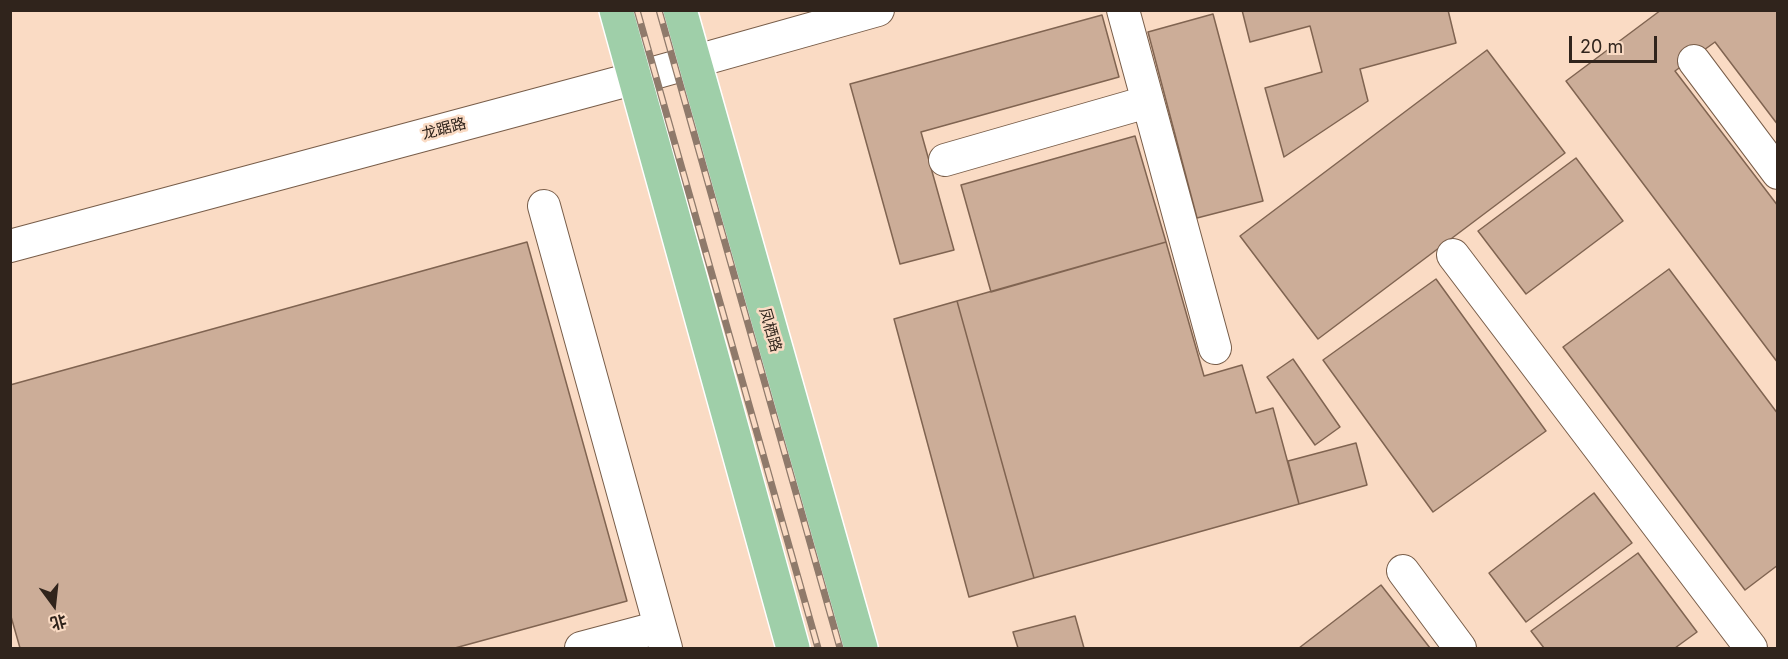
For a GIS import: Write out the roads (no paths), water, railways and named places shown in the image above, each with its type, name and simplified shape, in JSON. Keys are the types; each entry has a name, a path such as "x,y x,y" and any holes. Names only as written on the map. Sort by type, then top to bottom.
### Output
{"main road":[{"path":"616,10 793,648"},
{"name":"凤栖路","path":"680,10 861,648"}],"street":[{"name":"龙踞路","path":"10,246 636,78 878,10"},
{"path":"1123,10 1215,348"},
{"path":"1694,61 1778,173"},
{"path":"945,160 1148,102"},
{"path":"544,206 663,638 581,648"},
{"path":"1453,255 1751,648"},
{"path":"1403,571 1460,648"}],"railway":[{"path":"637,10 818,648"},
{"path":"659,10 840,648"}]}
